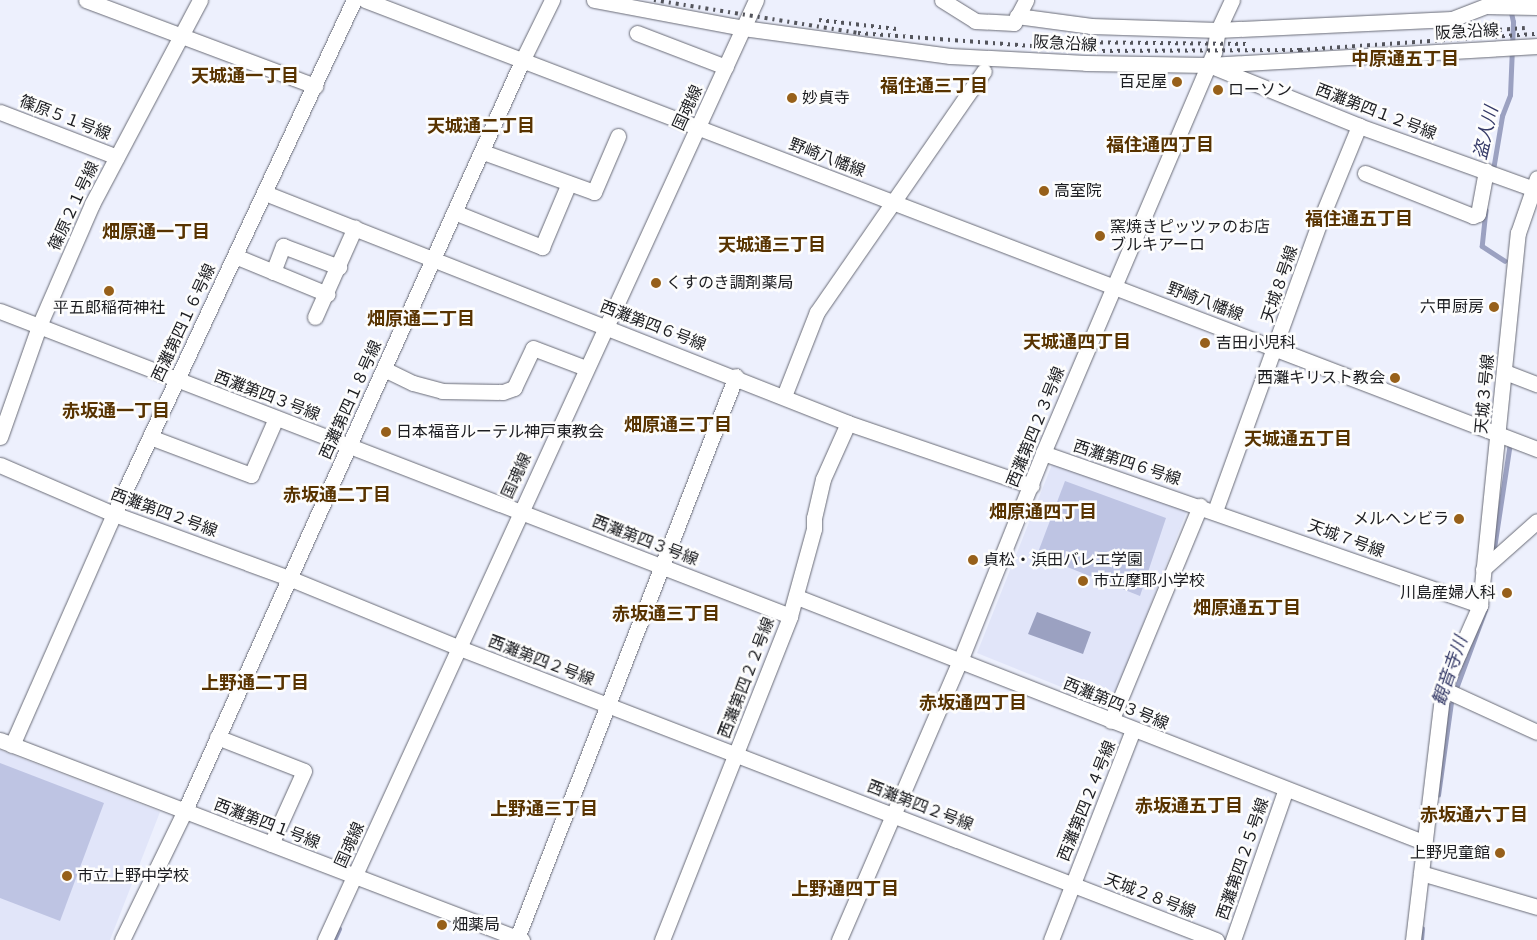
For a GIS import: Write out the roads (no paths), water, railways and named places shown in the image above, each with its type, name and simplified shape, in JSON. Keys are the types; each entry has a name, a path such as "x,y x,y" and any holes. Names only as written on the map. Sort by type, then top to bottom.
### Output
{"street":[{"path":"86,0 315,86"},
{"name":"篠原２１号線","path":"0,437 39,326 92,204 200,0"},
{"name":"西灘第四１６号線","path":"6,742 354,0"},
{"name":"野崎八幡線","path":"365,0 699,126 1537,449"},
{"name":"西灘第四１８号線","path":"122,940 184,810 350,447 433,257 483,152 523,59 552,0"},
{"name":"阪急沿線","path":"594,0 744,28 950,56 1086,64 1209,65 1537,46"},
{"name":"国魂線","path":"325,940 457,647 756,0"},
{"path":"942,0 974,21 1014,23 1026,0"},
{"name":"西灘第四２３号線","path":"838,940 895,815 960,661 1032,486 1043,453 1209,65 1217,44 1218,30 1232,0"},
{"path":"1468,0 1486,6 1537,7"},
{"path":"1018,16 1091,26 1218,30 1452,19 1486,6"},
{"path":"638,33 726,67"},
{"name":"西灘第四１２号線","path":"1209,65 1360,126 1501,177 1535,185"},
{"path":"784,396 817,312 984,71"},
{"name":"篠原５１号線","path":"0,112 117,157"},
{"name":"天城８号線","path":"1215,511 1276,348 1320,222 1360,126"},
{"path":"483,152 594,192 618,136"},
{"path":"1365,173 1473,216 1478,214 1486,171"},
{"path":"454,212 542,247 569,183"},
{"name":"天城３号線","path":"1413,940 1426,874 1423,842 1450,692 1480,605 1486,568 1518,233 1535,185"},
{"name":"西灘第四６号線","path":"265,193 433,257 604,327 736,376 848,423 1032,486"},
{"path":"315,317 339,267 355,227"},
{"path":"272,272 283,246 339,267"},
{"path":"235,256 327,294"},
{"name":"西灘第四３号線","path":"0,311 176,381 520,511 790,616"},
{"path":"384,369 414,383 442,391 503,392 514,388 533,348 586,368"},
{"path":"1504,372 1537,384"},
{"path":"520,939 736,376"},
{"path":"150,437 252,475 276,418"},
{"name":"西灘第四２２号線","path":"662,940 790,616 824,480 848,423"},
{"name":"西灘第四６号線","path":"1043,453 1200,506"},
{"name":"西灘第四２号線","path":"0,465 114,514 289,578 457,647 1072,885"},
{"name":"天城７号線","path":"1200,506 1480,605"},
{"name":"西灘第四２４号線","path":"1111,721 1200,506"},
{"path":"1486,568 1537,521"},
{"name":"西灘第四３号線","path":"796,597 1423,842"},
{"path":"1450,692 1537,732"},
{"name":"西灘第四２４号線","path":"1051,940 1133,730"},
{"path":"217,737 304,772 271,844"},
{"name":"西灘第四１号線","path":"6,742 520,939"},
{"name":"西灘第四２５号線","path":"1234,940 1286,789"},
{"path":"1426,874 1537,906"},
{"name":"天城２８号線","path":"1072,885 1216,940"}],"waterway":[{"name":"盗人川","path":"1493,170 1502,116 1510,95 1513,22 1510,8"},
{"name":"盗人川","path":"1486,210 1482,246 1505,261"},
{"name":"観音寺川","path":"1493,555 1510,443"},
{"name":"観音寺川","path":"1438,795 1451,702 1485,610"},
{"path":"334,940 339,929"},
{"name":"観音寺川","path":"1421,940 1422,929"}],"railway":[{"path":"654,0 858,33 1095,51 1300,50 1537,34"},
{"path":"819,20 896,29"},
{"path":"1440,34 1525,28"},
{"path":"1063,42 1248,44"}],"place":[{"name":"百足屋","path":"1177,82"},
{"name":"ローソン","path":"1218,90"},
{"name":"妙貞寺","path":"792,98"},
{"name":"高室院","path":"1044,191"},
{"name":"窯焼きピッツァのお店 ブルキアーロ","path":"1100,236"},
{"name":"くすのき調剤薬局","path":"656,283"},
{"name":"平五郎稲荷神社","path":"109,291"},
{"name":"六甲厨房","path":"1494,307"},
{"name":"吉田小児科","path":"1205,343"},
{"name":"西灘キリスト教会","path":"1395,378"},
{"name":"日本福音ルーテル神戸東教会","path":"386,432"},
{"name":"メルヘンビラ","path":"1459,519"},
{"name":"貞松・浜田バレエ学園","path":"973,560"},
{"name":"市立摩耶小学校","path":"1083,581"},
{"name":"川島産婦人科","path":"1507,593"},
{"name":"上野児童館","path":"1500,853"},
{"name":"市立上野中学校","path":"67,876"},
{"name":"畑薬局","path":"442,925"}],"district":[{"name":"中原通五丁目","path":"1405,59"},
{"name":"天城通一丁目","path":"245,76"},
{"name":"福住通三丁目","path":"934,86"},
{"name":"天城通二丁目","path":"481,126"},
{"name":"福住通四丁目","path":"1160,145"},
{"name":"福住通五丁目","path":"1359,219"},
{"name":"畑原通一丁目","path":"156,232"},
{"name":"天城通三丁目","path":"772,245"},
{"name":"畑原通二丁目","path":"421,319"},
{"name":"天城通四丁目","path":"1077,342"},
{"name":"赤坂通一丁目","path":"116,411"},
{"name":"畑原通三丁目","path":"678,425"},
{"name":"天城通五丁目","path":"1298,439"},
{"name":"赤坂通二丁目","path":"337,495"},
{"name":"畑原通四丁目","path":"1043,512"},
{"name":"畑原通五丁目","path":"1247,608"},
{"name":"赤坂通三丁目","path":"666,614"},
{"name":"上野通二丁目","path":"255,683"},
{"name":"赤坂通四丁目","path":"973,703"},
{"name":"赤坂通五丁目","path":"1189,806"},
{"name":"上野通三丁目","path":"544,809"},
{"name":"赤坂通六丁目","path":"1474,815"},
{"name":"上野通四丁目","path":"845,889"}]}
